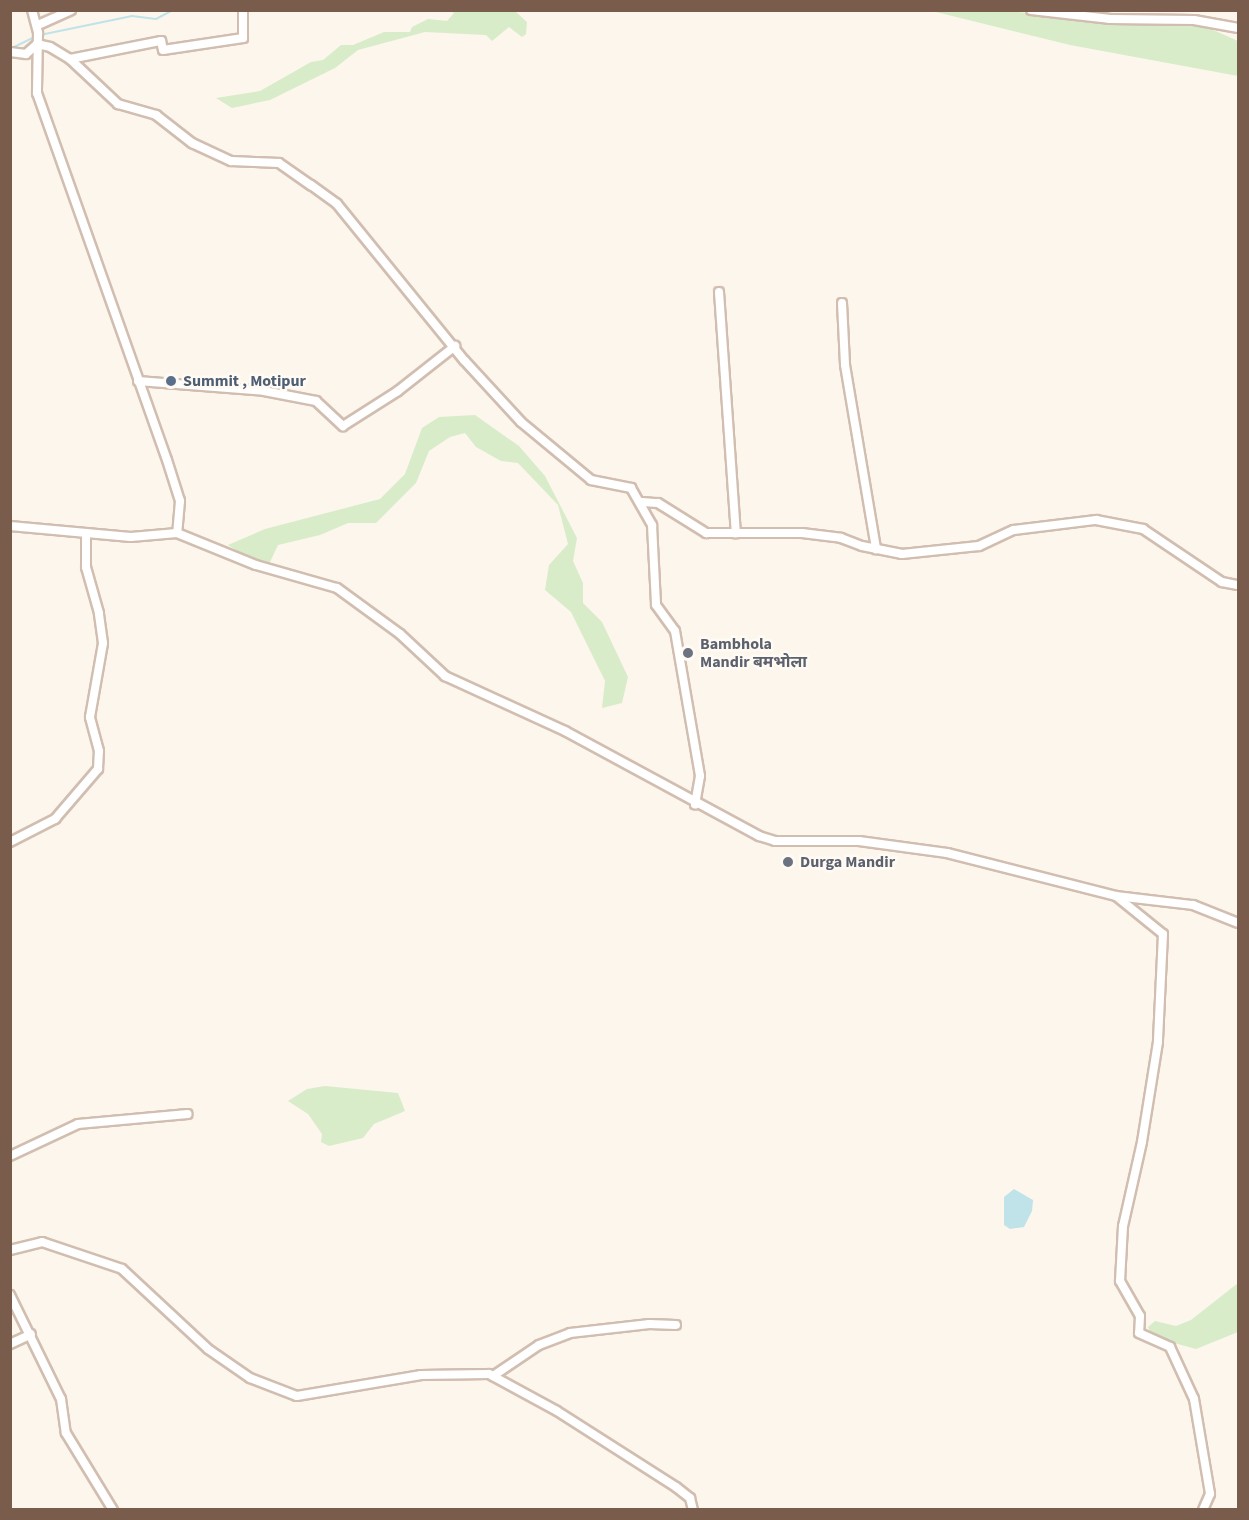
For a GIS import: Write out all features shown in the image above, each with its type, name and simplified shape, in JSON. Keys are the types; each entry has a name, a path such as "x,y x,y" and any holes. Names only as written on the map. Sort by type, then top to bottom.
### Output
{"street":[{"path":"32,10 39,32 118,104 156,115 192,143 231,161 279,163 337,204 521,422 591,480 631,488 642,502 652,525 656,605 675,631 700,776 695,805"},
{"path":"45,10 39,32 37,93 180,501 177,533"},
{"path":"10,52 26,54 39,32 71,10"},
{"path":"70,59 161,41 163,50 243,38 243,10"},
{"path":"1031,10 1194,20 1239,28"},
{"path":"719,292 736,533"},
{"path":"842,303 845,365 867,480 876,549"},
{"path":"138,381 264,391 316,401 343,426 398,391 455,346"},
{"path":"642,502 658,503 706,533 821,535 902,554 979,546 1014,530 1096,520 1143,529 1222,582 1239,585"},
{"path":"10,526 131,537 177,533 256,565 337,588 400,634 445,676 565,731 695,805 775,840 859,842 947,854 1116,896 1193,905 1239,923"},
{"path":"10,842 55,819 98,769 99,751 90,717 103,643 99,613 86,567 86,533"},
{"path":"1116,896 1163,934 1158,1042 1142,1142 1123,1226 1120,1281 1140,1316 1139,1333 1170,1347 1194,1399 1210,1494 1203,1509"},
{"path":"10,1156 78,1124 188,1114"},
{"path":"10,1250 42,1242 122,1269 208,1349 250,1378 297,1396 421,1375 493,1376 557,1411 676,1486 690,1498 693,1509"},
{"path":"10,1295 31,1334 60,1399 66,1433 113,1509"},
{"path":"493,1376 539,1345 570,1333 656,1323 676,1325"},
{"path":"10,1344 31,1334"}],"green space":[{"path":"450,11 515,11 527,22 526,34 522,37 509,27 492,41 486,35 425,32 358,50 335,68 270,100 232,108 216,98 260,91 311,62 323,60 341,45 353,45 384,32 410,32 412,27 428,19 447,21 454,13"},
{"path":"932,11 1010,11 1109,23 1195,22 1238,41 1238,76 1070,45"},
{"path":"475,415 519,446 545,476 577,538 573,561 583,583 583,603 602,622 628,677 622,703 602,708 605,681 571,612 545,590 549,565 568,544 558,505 518,463 501,461 476,447 465,433 450,437 429,451 416,483 376,523 348,523 320,535 278,545 270,562 259,565 228,545 265,529 380,499 405,474 422,428 439,417"},
{"path":"325,1086 398,1093 405,1111 374,1124 363,1138 329,1146 321,1142 322,1134 308,1114 288,1101 307,1089"},
{"path":"1238,1283 1238,1332 1196,1349 1152,1337 1148,1327 1155,1321 1176,1326 1191,1320"}],"water":[{"path":"1014,1189 1033,1200 1032,1211 1024,1227 1010,1229 1004,1225 1004,1197"}],"waterway":[{"path":"40,35 132,16 156,19 173,10"},
{"path":"10,49 35,37"}],"place":[{"name":"Summit , Motipur","path":"171,381"},
{"name":"Bambhola Mandir बमभोला","path":"688,653"},
{"name":"Durga Mandir","path":"788,862"}]}
